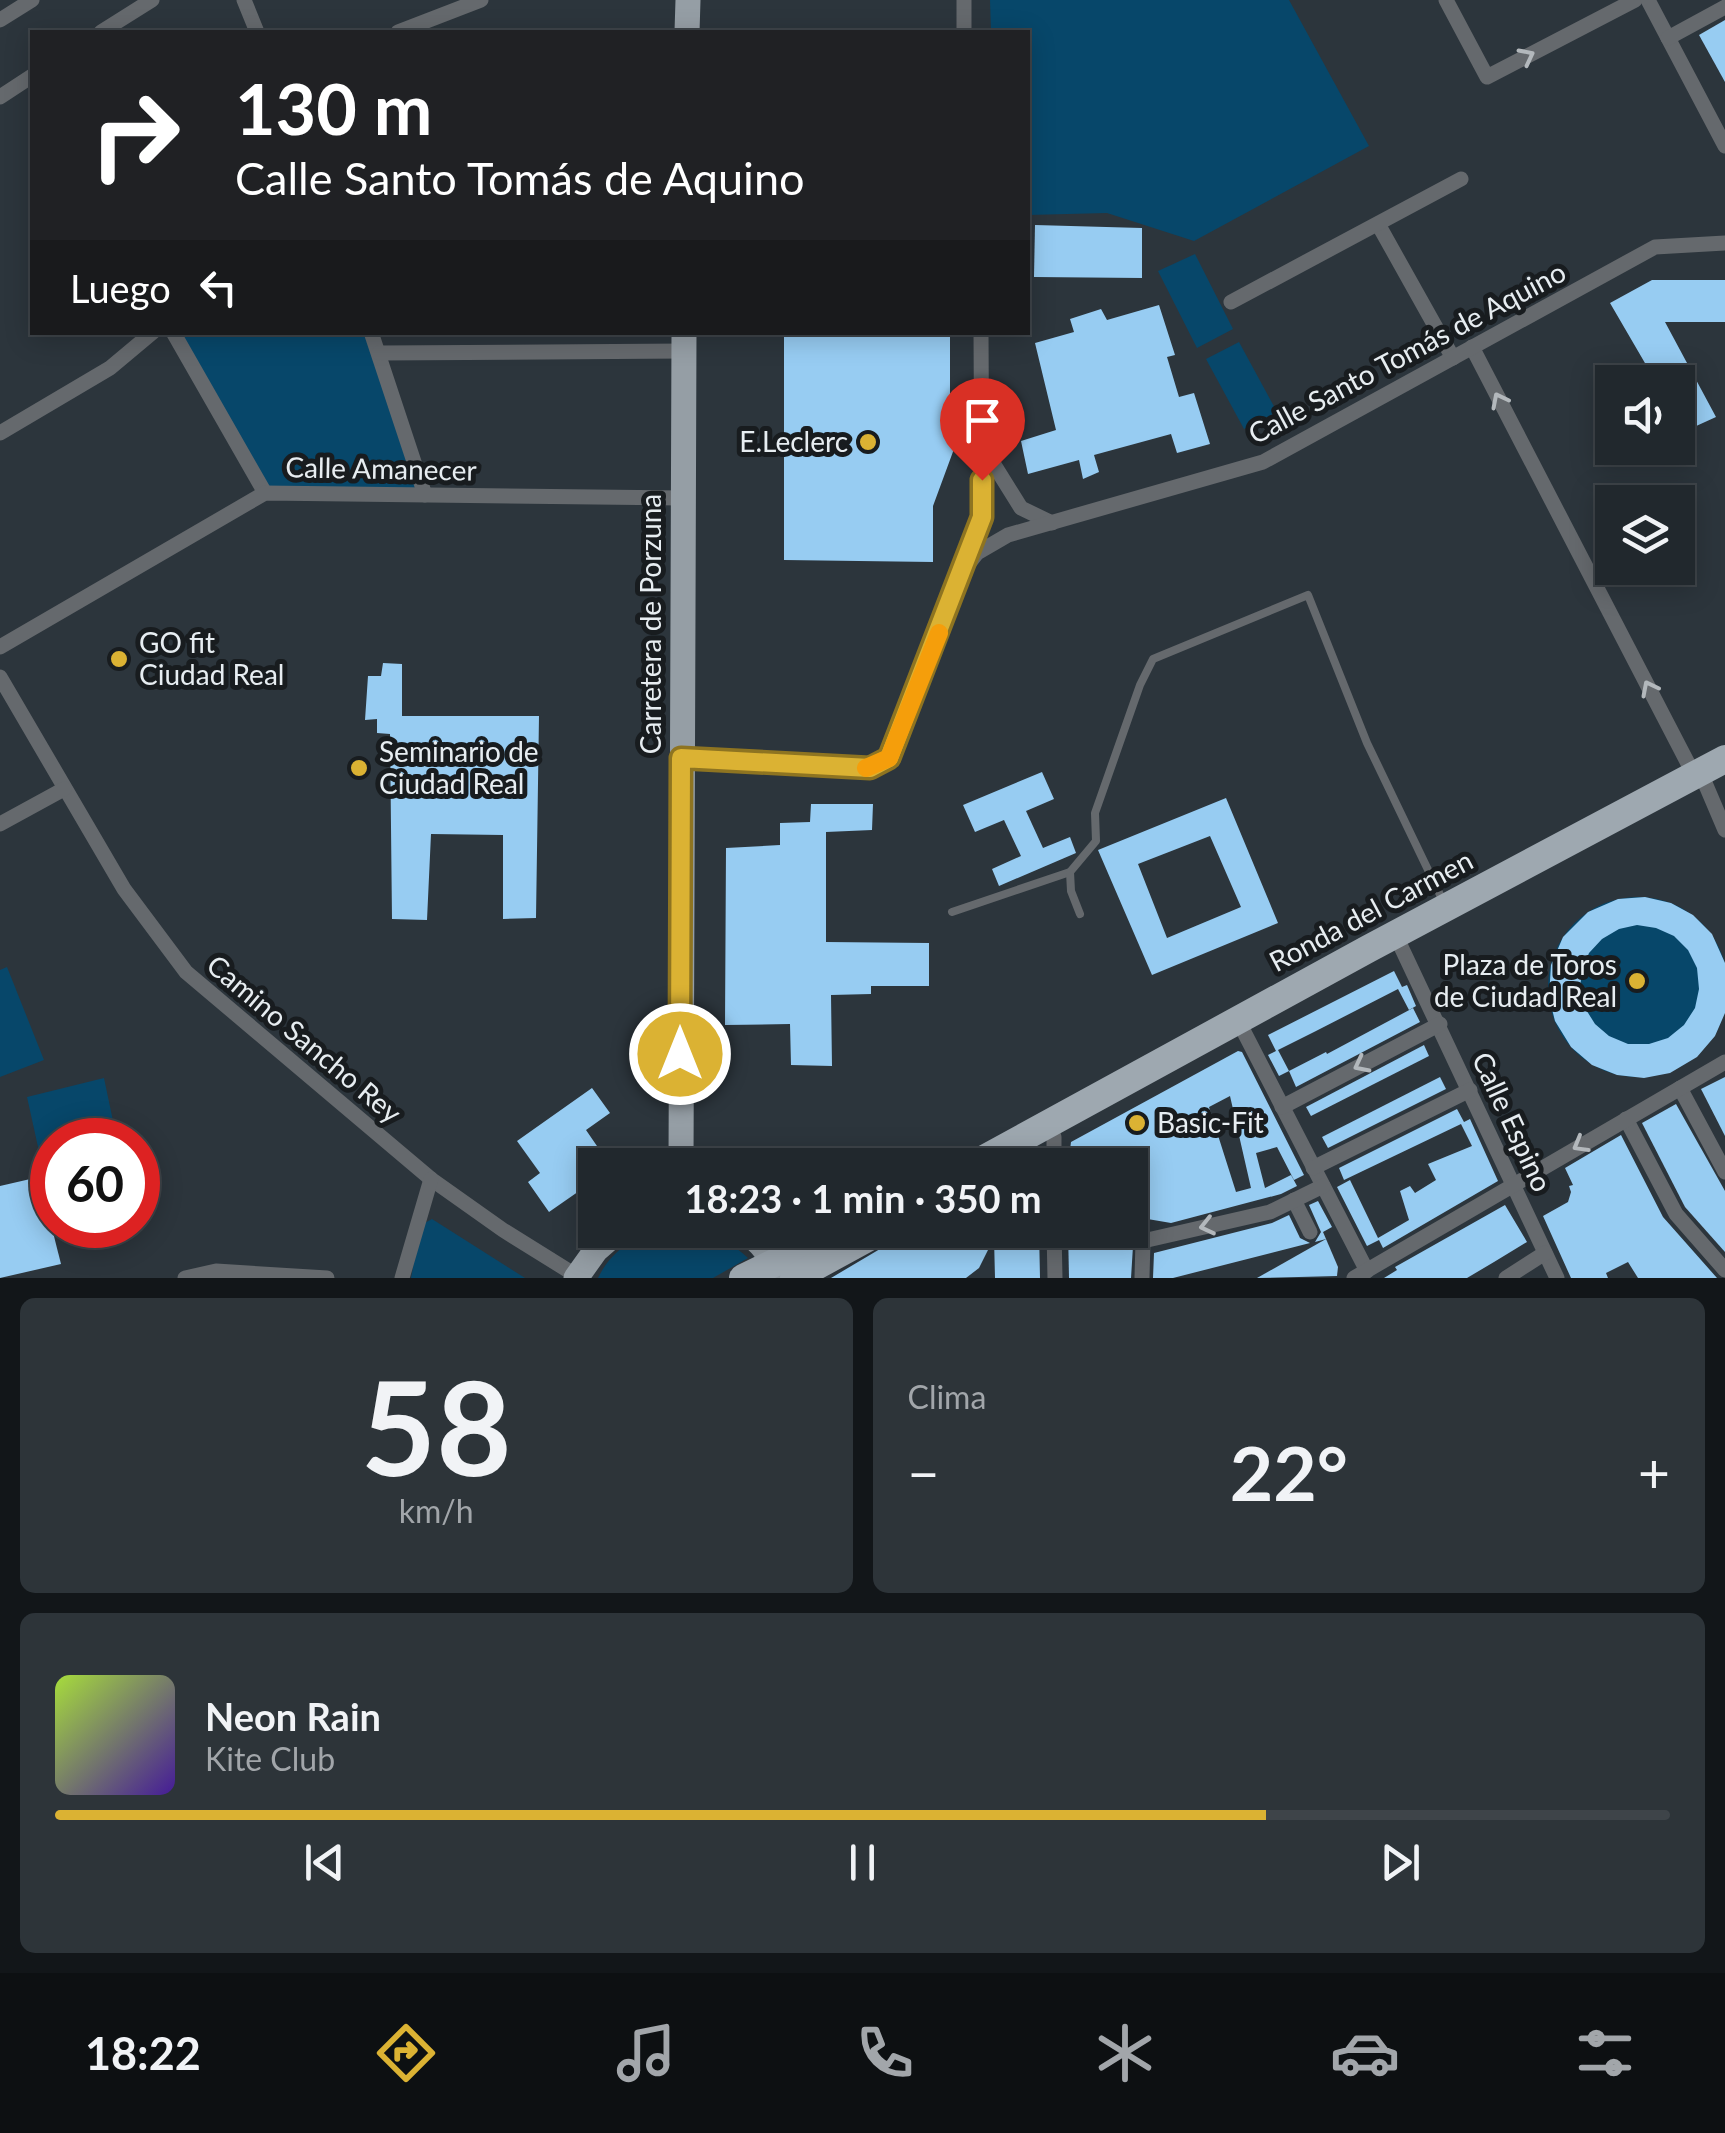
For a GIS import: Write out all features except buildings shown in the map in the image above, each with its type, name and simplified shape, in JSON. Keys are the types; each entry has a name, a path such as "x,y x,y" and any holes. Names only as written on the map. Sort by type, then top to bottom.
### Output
{"highway":[{"name":"Ronda del Carmen","path":"1052,1142 1399,941 1708,777 1725,759"},
{"name":"Ronda del Carmen","path":"1052,1142 1399,941 1446,907 1708,777"},
{"path":"778,1273 803,1248"},
{"path":"743,1278 778,1273 838,1248"}],"main road":[{"path":"687,30 688,0"},
{"name":"Carretera de Porzuna","path":"680,1148 684,342"},
{"path":"577,1277 598,1248"},
{"path":"763,1248 778,1273"}],"street":[{"path":"0,20 32,0"},
{"path":"104,30 152,0"},
{"path":"244,0 256,30"},
{"path":"403,30 480,0"},
{"path":"964,0 964,30"},
{"path":"1446,0 1486,77 1635,0"},
{"path":"1648,0 1725,144"},
{"path":"1668,38 1725,6"},
{"path":"0,97 30,77"},
{"path":"1232,302 1461,180"},
{"path":"1378,224 1453,358"},
{"name":"Calle Santo Tomás de Aquino","path":"681,758 870,768 889,758 962,572 977,553 1008,535 1263,462 1655,247 1725,242"},
{"path":"0,432 110,368 149,335"},
{"path":"176,335 265,492"},
{"path":"372,335 425,495"},
{"path":"962,572 982,517 981,335"},
{"path":"379,353 684,342"},
{"path":"1472,347 1708,777 1725,830"},
{"path":"982,444 1021,508 1052,523"},
{"name":"Calle Amanecer","path":"0,647 265,492 682,498"},
{"name":"Camino Sancho Rey","path":"0,676 124,889 186,972 431,1179 577,1277"},
{"path":"0,824 64,790"},
{"name":"Calle Espino","path":"1399,941 1557,1278"},
{"path":"1282,1106 1440,1024"},
{"path":"1244,1032 1323,1186 1360,1274 1725,1062"},
{"path":"1680,1088 1725,1172"},
{"path":"1313,1168 1470,1090"},
{"path":"1626,1119 1676,1214 1725,1270"},
{"path":"402,1278 431,1179"},
{"path":"1142,1277 1143,1241 1270,1212 1323,1186"},
{"path":"1294,1200 1310,1232"},
{"path":"1054,1248 1055,1278"},
{"path":"1506,1278 1545,1253"},
{"path":"186,1278 216,1271 328,1278"}],"lane":[{"path":"952,912 1070,872 1096,841 1094,813 1153,658 1308,595 1367,744 1446,907"},
{"path":"1070,872 1071,891 1080,914"}],"shaded area":[{"path":"990,0 1289,0 1369,146 1194,241 1107,213 1030,215 1030,30 991,30"},
{"path":"1195,254 1233,329 1197,348 1158,271"},
{"path":"175,335 368,335 425,495 265,493"},
{"path":"1239,342 1277,412 1244,429 1206,359"},
{"name":"Plaza de Toros de Ciudad Real","path":"1638,897 1672,904 1701,924 1721,953 1726,970 1726,1004 1721,1021 1701,1050 1672,1070 1638,1077 1604,1070 1575,1050 1555,1021 1548,987 1555,953 1575,924 1604,904"},
{"path":"7,967 44,1060 0,1077 0,970"},
{"path":"104,1078 112,1118 32,1118 27,1097"},
{"path":"432,1219 525,1278 411,1278 421,1225"},
{"path":"622,1248 735,1248 748,1258 713,1278 598,1278"}],"slow traffic":[{"path":"866,768 889,758 939,633"}],"place":[{"name":"E.Leclerc","path":"868,442"},
{"name":"GO fit Ciudad Real","path":"119,659"},
{"name":"Seminario de Ciudad Real","path":"359,768"},
{"name":"Plaza de Toros de Ciudad Real","path":"1637,981"},
{"name":"Basic-Fit","path":"1137,1123"}],"route":[{"path":"680,1054 681,758 870,768 889,758 982,517 982,480"}]}
